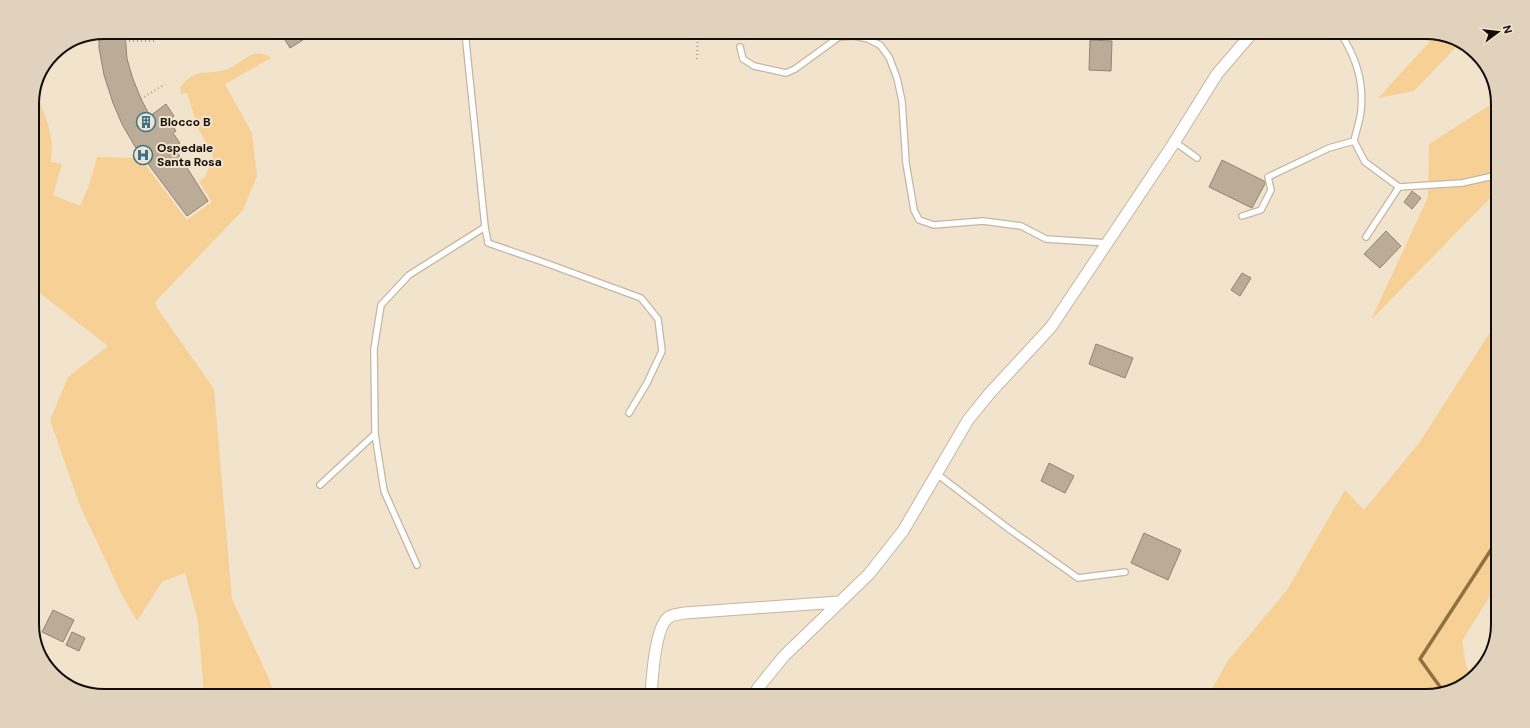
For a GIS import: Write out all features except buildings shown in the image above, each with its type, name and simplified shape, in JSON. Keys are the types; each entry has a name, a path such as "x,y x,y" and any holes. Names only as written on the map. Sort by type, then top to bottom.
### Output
{"street":[{"path":"758,689 784,656 869,574 903,531 968,420 989,394 1051,327 1108,243 1217,74 1246,39"},
{"path":"652,689 655,654 662,627 669,617 685,613 839,602"}],"lane":[{"path":"466,39 485,227 488,243 641,298 658,319 662,351 647,383 629,412"},
{"path":"740,46 743,59 754,66 786,73 795,70 836,39"},
{"path":"868,39 880,45 889,57 897,78 902,101 906,163 914,210 919,220 934,225 983,221 1021,226 1046,239 1108,243"},
{"path":"1344,39 1352,52 1361,78 1361,111 1354,141 1365,162 1399,187 1462,183 1491,177"},
{"path":"1242,216 1261,210 1271,190 1268,177 1329,148 1354,141"},
{"path":"1174,142 1197,158"},
{"path":"1366,237 1399,187"},
{"path":"417,565 384,491 375,434 374,349 381,305 409,275 485,227"},
{"path":"320,486 375,434"},
{"path":"936,474 1009,529 1078,578 1125,572"}],"path":[{"path":"125,41 154,41 154,39"},
{"path":"697,59 698,39"},
{"path":"141,99 165,84"}],"shaded area":[{"path":"1432,39 1439,40 1456,47 1414,91 1378,98"},
{"path":"260,53 271,58 225,84 252,133 257,176 243,210 155,302 157,308 214,389 232,599 273,689 203,689 198,620 185,573 162,582 137,621 122,595 80,506 50,420 68,377 108,346 39,292 39,100 48,124 52,143 51,162 62,164 53,195 80,206 89,185 97,157 140,158 187,220 212,202 199,181 205,177 213,156 198,128 187,93 181,94 180,88 192,76 230,68 255,54"},
{"path":"1491,104 1491,197 1371,320 1428,197 1429,144"},
{"path":"1491,331 1491,594 1462,641 1466,665 1469,672 1455,682 1443,687 1426,689 1212,689 1227,662 1287,590 1345,490 1364,510 1419,443"}],"waterway":[{"path":"1440,687 1420,659 1491,550"}],"place":[{"name":"Blocco B","path":"146,122"},
{"name":"Ospedale Santa Rosa","path":"143,155"}]}
